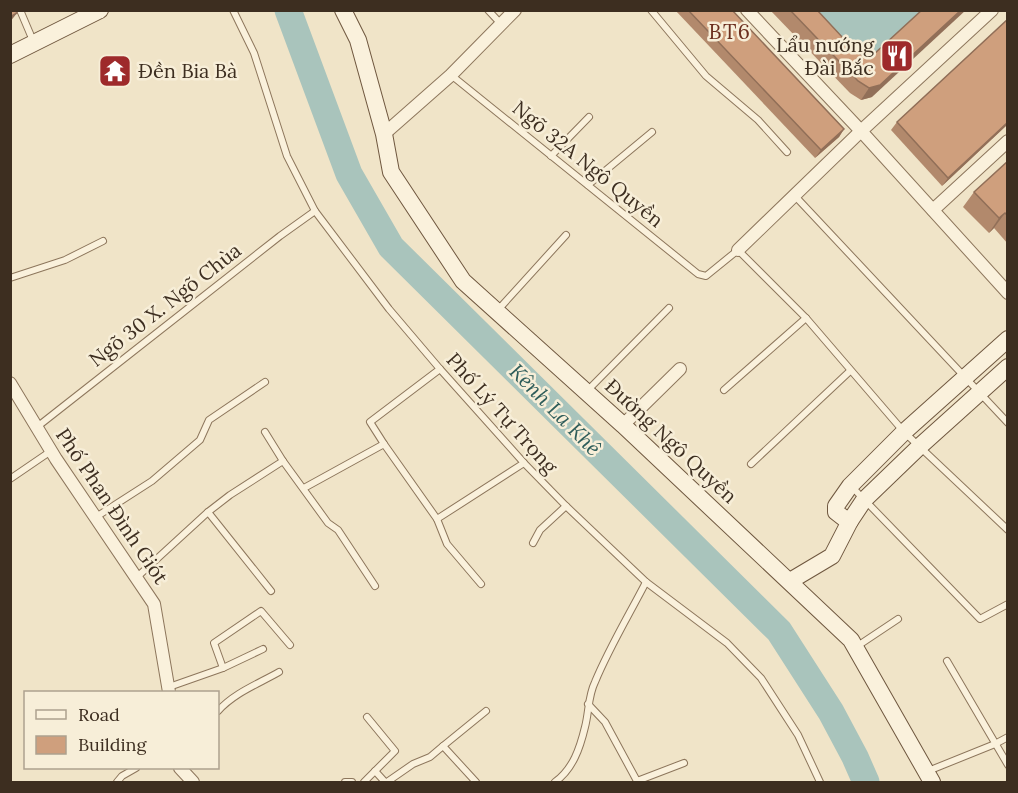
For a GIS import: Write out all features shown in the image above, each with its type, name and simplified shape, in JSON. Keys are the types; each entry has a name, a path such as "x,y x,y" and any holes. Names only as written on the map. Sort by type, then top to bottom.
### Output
{"street":[{"path":"10,55 100,10"},
{"name":"Đường Ngô Quyền","path":"343,10 358,40 384,134 391,172 463,281 587,391 851,640 930,777"},
{"path":"384,134 451,75 515,10"},
{"path":"747,10 1008,292"},
{"path":"738,250 861,131 992,10"},
{"path":"933,210 1008,141"},
{"path":"850,521 836,512 836,506 850,486 904,432 1008,339"},
{"path":"790,581 832,556 864,500 1008,367"},
{"path":"623,425 680,369"},
{"name":"Phố Phan Đình Giót","path":"10,383 51,451 154,604 168,690"},
{"path":"181,769 193,783"}],"lane":[{"path":"20,10 35,44"},
{"name":"Phố Lý Tự Trọng","path":"233,10 254,53 287,156 315,211 389,309 524,463 566,506 646,582 728,643 761,678 798,735 820,783"},
{"path":"488,10 502,25"},
{"path":"651,10 706,76 758,120 787,152"},
{"name":"Ngõ 32A Ngô Quyền","path":"451,75 698,274 706,276 738,250"},
{"path":"551,156 589,117"},
{"path":"588,186 652,132"},
{"path":"795,196 1008,423"},
{"name":"Ngõ 30 X. Ngõ Chùa","path":"36,427 315,211"},
{"path":"496,312 566,235"},
{"path":"10,278 65,260 103,242"},
{"path":"738,250 806,318 904,432 1008,530"},
{"path":"587,391 669,308"},
{"path":"724,390 806,318"},
{"path":"440,369 370,422 437,519 447,544 481,584"},
{"path":"751,464 850,371"},
{"path":"95,518 152,481 200,440 209,420 265,382"},
{"path":"265,432 328,523 338,530 375,586"},
{"path":"304,488 384,444"},
{"path":"10,479 51,451"},
{"path":"136,578 208,512 283,461"},
{"path":"437,519 524,463"},
{"path":"850,486 980,619 1008,604"},
{"path":"533,543 540,530 566,506"},
{"path":"208,512 271,591"},
{"path":"555,783 572,765 585,726 595,680 646,582"},
{"path":"223,668 214,643 261,610 290,645"},
{"path":"856,648 898,619"},
{"path":"168,690 263,649"},
{"path":"947,661 1008,765"},
{"path":"219,710 239,694 279,672"},
{"path":"588,704 605,722 636,782 684,764"},
{"path":"375,771 386,783 413,764 430,757 486,711"},
{"path":"364,783 394,751 367,717"},
{"path":"930,777 1008,737"},
{"path":"443,746 476,783"},
{"path":"117,783 122,776 134,769"},
{"path":"345,783 352,783"}],"water":[{"path":"797,11 927,11 866,65"}],"building":[{"path":"10,10 15,10 17,13 10,17"},
{"path":"688,10 732,10 844,129 821,150"},
{"path":"790,10 817,10 856,52 862,55 874,54 922,10 961,10 880,85 869,88 858,81"},
{"path":"1008,19 1008,122 948,178 897,122"},
{"path":"1008,161 1008,216 1005,213 999,218 974,192"}],"waterway":[{"name":"Kênh La Khê","path":"288,10 349,174 391,247 779,631 831,712 866,782"}],"place":[{"name":"Lẩu nướng Đài Bắc","path":"897,56"},
{"name":"Đền Bia Bà","path":"115,71"}],"district":[{"name":"BT6","path":"730,32"}]}
